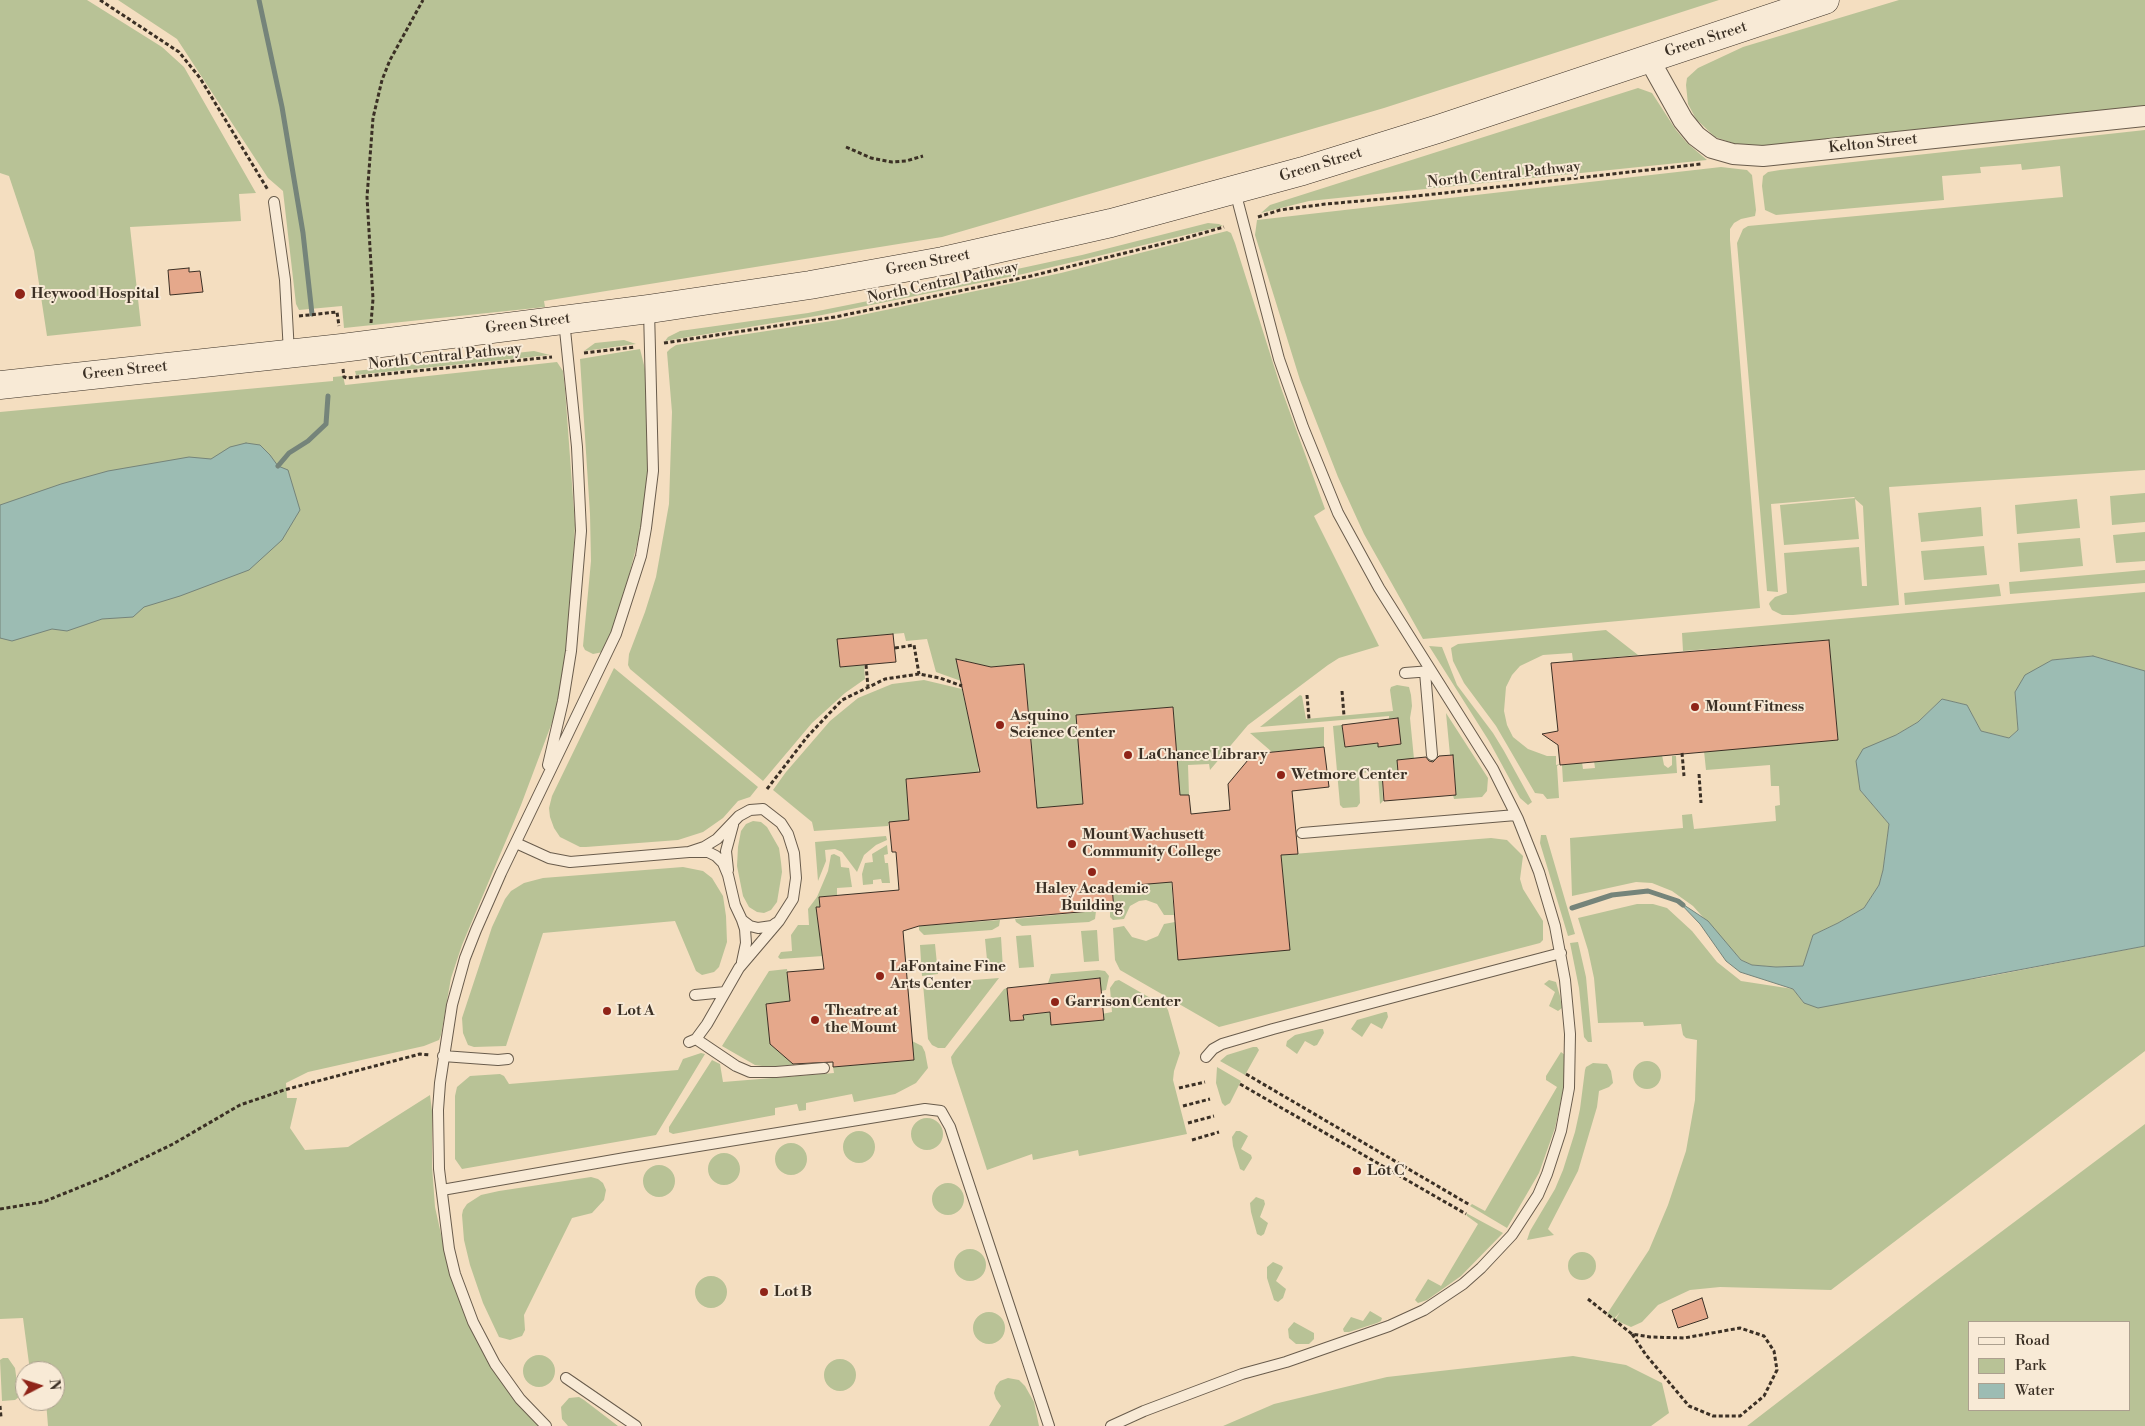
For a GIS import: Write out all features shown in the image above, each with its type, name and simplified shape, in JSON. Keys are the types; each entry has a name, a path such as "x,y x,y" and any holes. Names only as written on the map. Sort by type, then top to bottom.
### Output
{"street":[{"name":"Green Street","path":"0,385 368,344 649,309 810,285 943,261 1111,223 1235,191 1438,129 1825,0"},
{"name":"Kelton Street","path":"1649,59 1683,120 1696,136 1712,148 1743,156 1773,155 2145,116"}],"lane":[{"path":"1111,1426 1242,1374 1362,1336 1404,1320 1424,1310 1463,1284 1497,1252 1521,1222 1538,1195 1562,1131 1569,1088 1571,1061 1569,1017 1560,953 1539,872 1516,815 1493,769 1428,671 1351,538 1329,492 1279,359 1235,191"},
{"path":"274,202 285,288 289,353"},
{"path":"546,1426 520,1399 484,1345 455,1274 449,1249 442,1190 438,1110 443,1056 452,1006 465,958 516,842 616,634 641,556 653,471 649,309"},
{"path":"541,790 556,733 567,676 574,625 580,545 580,488 564,319"},
{"path":"1405,673 1428,671"},
{"path":"1428,671 1432,754"},
{"path":"689,852 704,847 717,839 739,816 750,810 763,809 774,816 788,834 794,853 796,878 793,899 779,921 739,968"},
{"path":"1302,833 1516,815"},
{"path":"728,876 726,851 728,838 739,816"},
{"path":"516,842 549,858 570,862 689,852 708,852 716,856 723,863 735,905 746,929 745,954 708,1024 692,1040 736,1066 750,1072 824,1068"},
{"path":"742,920 750,926 758,928 772,926 779,921"},
{"path":"1206,1057 1212,1048 1222,1044 1560,953"},
{"path":"695,995 726,992"},
{"path":"443,1056 508,1059"},
{"path":"442,1190 925,1109 941,1111 950,1127 1049,1426"},
{"path":"566,1378 636,1426"}],"path":[{"path":"100,0 179,52 200,78 274,202"},
{"path":"368,344 373,299 367,197 373,118 382,80 390,60 423,0"},
{"path":"846,147 882,161 906,161 923,156"},
{"name":"North Central Pathway","path":"1258,217 1280,210 1326,204 1417,196 1708,163"},
{"name":"North Central Pathway","path":"664,343 854,313 1031,276 1224,227"},
{"path":"312,314 337,312 339,328"},
{"path":"584,353 635,347"},
{"name":"North Central Pathway","path":"344,374 347,378 552,357"},
{"path":"895,648 914,645 919,674"},
{"path":"866,665 868,687"},
{"path":"767,789 807,737 842,700 885,679 919,674 940,678 962,686"},
{"path":"1342,691 1344,716"},
{"path":"1307,695 1309,719"},
{"path":"1682,753 1684,776"},
{"path":"1698,774 1701,803"},
{"path":"0,1209 43,1202 105,1177 172,1144 240,1105 284,1090 420,1054 443,1056"},
{"path":"1246,1074 1470,1205"},
{"path":"1179,1088 1205,1082"},
{"path":"1240,1084 1466,1214"},
{"path":"1183,1106 1210,1100"},
{"path":"1188,1123 1214,1116"},
{"path":"1192,1140 1219,1132"},
{"path":"1588,1299 1632,1334 1646,1355 1689,1406 1713,1416 1740,1416 1764,1396 1777,1370 1774,1351 1764,1336 1740,1328 1684,1338 1650,1337 1632,1334"},
{"path":"0,1406 1,1418"}],"green space":[{"path":"0,0 87,0 162,47 184,67 256,193 239,194 241,221 130,227 141,326 47,336 34,251 9,176 0,173"},
{"path":"118,0 1719,0 1384,108 942,237 544,301 545,307 344,328 342,306 299,310 296,304 283,191 268,178 177,39"},
{"path":"1899,0 2145,0 2145,108 1827,142 1744,147 1715,137 1696,119 1688,104 1686,85 1687,78 1698,68 1743,47"},
{"path":"1638,88 1652,93 1676,130 1687,143 1707,160 1309,201 1261,213 1270,205"},
{"path":"2145,130 2145,470 1889,487 1899,605 1793,615 1782,615 1772,610 1770,602 1775,597 1787,593 1784,553 1859,547 1862,586 1867,586 1863,506 1855,499 1859,539 1784,545 1780,505 1855,498 1771,504 1778,592 1767,591 1737,243 1743,229 1748,226 2063,197 2060,166 2022,170 2021,164 1980,167 1981,173 1942,176 1944,200 1776,215 1765,210 1762,186 1763,176 1768,172 1780,170"},
{"path":"1721,167 1747,170 1752,175 1756,210 1755,216 1741,219 1734,223 1730,229 1730,240 1760,608 1423,639 1364,534 1338,477 1300,380 1255,235 1257,220"},
{"path":"1208,223 1223,226 1023,274 822,315 665,341 668,337 680,331 808,313 878,299 1082,255"},
{"path":"1227,231 1231,233 1235,243 1280,385 1325,509 1314,516 1379,646 1339,658 1328,665 1248,725 1210,770 1209,764 1188,765 1189,795 1180,795 1173,707 1076,715 1083,804 1009,811 1036,791 1024,664 991,667 956,659 961,681 936,672 927,639 906,641 904,633 838,639 840,667 864,665 865,679 845,693 812,723 763,781 630,669 628,665 629,654 656,577 669,504 672,412 667,352 670,349 676,345 838,320 1061,273"},
{"path":"624,340 636,344 584,351 595,343"},
{"path":"640,349 646,373 649,452 642,525 619,614 603,652 593,654 585,650 583,646 591,561 590,514 580,359"},
{"path":"534,351 550,355 356,375 355,371"},
{"path":"557,362 563,371 575,525 569,631 556,712 521,805 462,945 451,978 441,1035 439,1040 424,1046 308,1072 286,1083 287,1098 297,1098 290,1128 305,1150 348,1147 430,1095 435,1207 450,1275 468,1322 489,1363 514,1400 540,1426 48,1426 47,1411 65,1411 65,1361 29,1361 23,1318 0,1319 0,412 333,381 333,377 343,376 345,385"},
{"path":"2145,493 2145,522 2112,525 2110,496"},
{"path":"2077,499 2080,528 2017,534 2015,505"},
{"path":"1981,507 1983,536 1921,542 1918,513"},
{"path":"2145,532 2145,561 2116,563 2113,535"},
{"path":"2080,538 2083,566 2020,572 2018,543"},
{"path":"1984,546 1987,575 1924,580 1921,551"},
{"path":"2145,570 2145,583 2010,594 2009,582"},
{"path":"1999,584 2001,596 1905,605 1904,593"},
{"path":"2145,592 2145,671 2093,656 2052,660 2025,676 2015,692 2018,730 2009,738 1981,731 1967,705 1942,699 1918,722 1896,735 1859,778 1860,790 1889,824 1883,870 1879,885 1864,908 1813,935 1803,966 1776,967 1752,965 1741,960 1693,906 1672,891 1652,883 1636,882 1572,896 1570,838 1683,828 1682,815 1692,814 1694,829 1776,821 1775,806 1780,805 1779,786 1771,786 1770,765 1706,770 1704,751 1838,740 1829,640 1683,651 1682,633"},
{"path":"1606,630 1638,655 1573,661 1572,653 1543,655 1520,666 1512,675 1506,687 1504,711 1507,725 1513,737 1528,749 1547,756 1556,756 1556,765 1560,764 1557,766 1559,798 1547,799 1543,794 1535,793 1496,726 1464,683 1453,661 1451,648 1458,644"},
{"path":"1429,646 1442,647 1457,685 1504,751 1532,802 1528,805 1520,798 1489,741"},
{"path":"614,668 758,787 750,797 738,801 723,818 703,832 678,840 580,847 560,837 550,817 549,808 552,796"},
{"path":"924,680 962,689 978,761 979,790 971,773 906,779 909,820 889,822 888,826 814,831 812,822 773,790 830,721 858,698 892,684"},
{"path":"1397,685 1409,687 1411,695 1410,718 1414,759 1398,760 1398,772 1382,774 1383,801 1380,804 1378,776 1369,772 1363,773 1359,777 1360,803 1357,807 1343,808 1340,805 1333,726 1342,725 1345,747 1378,743 1378,746 1401,744 1397,718 1389,719 1389,716 1260,727 1300,695 1302,696 1306,719 1393,711 1390,690 1391,687"},
{"path":"1446,713 1488,778 1487,791 1482,797 1454,799 1453,795 1456,795 1453,755 1450,755"},
{"path":"1324,727 1324,747 1272,752 1250,733"},
{"path":"1662,755 1664,765 1668,768 1672,765 1672,756 1676,756 1677,773 1563,782 1562,765 1582,762 1583,769 1595,768 1594,761"},
{"path":"753,821 761,822 767,827 779,848 781,862 782,872 777,902 771,910 764,913 757,912 749,907 743,896 737,866 741,831 746,824"},
{"path":"1541,835 1546,835 1575,934 1568,936 1540,843"},
{"path":"886,836 887,840 876,845 864,855 857,872 842,852 835,849 825,850 826,861 818,881 815,842"},
{"path":"1491,838 1507,840 1523,856 1520,879 1523,889 1543,921 1543,940 1540,943 1219,1027 1120,970 1115,960 1113,928 1124,926 1132,937 1146,941 1158,936 1164,924 1175,922 1290,950 1281,855"},
{"path":"887,845 888,854 884,855 885,863 888,863 890,883 882,883 881,879 873,880 873,884 863,885 862,874 865,863 873,862 872,854"},
{"path":"834,854 840,857 841,867 849,868 852,887 837,888 837,895 819,897 820,907 816,908 823,956 780,959 778,957 781,952 792,951 791,935 798,925 809,925 808,909 817,897 828,871 831,855"},
{"path":"683,867 703,871 712,878 723,896 727,942 719,967 714,972 702,975 696,971 675,921 543,933 506,1046 474,1047 468,1045 463,1033 462,1018 492,927 505,899 511,891 524,883 543,878"},
{"path":"1171,879 1174,915 1164,915 1157,904 1146,900 1139,901 1130,906 1124,919 1113,920 1110,917 1110,910 1114,909 1112,883"},
{"path":"1637,904 1653,904 1667,908 1692,931 1717,962 1741,981 1793,989 1804,1003 1981,978 2145,946 2145,1051 1831,1290 1720,1287 1690,1290 1658,1305 1642,1322 1631,1327 1615,1320 1620,1312 1614,1319 1607,1314 1649,1250 1668,1205 1686,1151 1695,1100 1697,1040 1686,1038 1683,1035 1681,1024 1644,1026 1643,1022 1598,1023 1594,978 1578,918"},
{"path":"1096,911 1095,919 1089,922 1022,926 1015,919"},
{"path":"1000,920 999,926 992,930 924,935 919,930 919,926"},
{"path":"1097,930 1099,961 1084,962 1081,931"},
{"path":"1031,935 1034,967 1019,968 1016,936"},
{"path":"1001,937 1003,969 988,970 985,939"},
{"path":"1578,942 1586,977 1592,1042 1588,1042 1584,1037 1579,988 1570,943"},
{"path":"935,944 938,974 922,976 920,945"},
{"path":"787,969 790,1001 766,1004 770,1044 795,1065 769,1067 755,1065 722,1046 769,971"},
{"path":"1105,971 1109,976 1106,990 1101,991 1099,978 1048,983 1051,974"},
{"path":"999,978 945,1048 938,1048 932,1045 928,1039 923,984"},
{"path":"1119,980 1166,1007 1168,1010 1180,1053 1173,1080 1187,1134 1079,1156 1078,1150 1033,1160 1032,1154 987,1170 952,1063 951,1057 955,1051 1004,989 1007,988 1010,1021 1024,1020 1023,1015 1050,1012 1051,1024 1112,1012 1110,988 1115,981"},
{"path":"1549,980 1556,982 1562,1008 1558,1011 1549,1006 1555,992 1544,984"},
{"path":"1387,1012 1388,1017 1382,1029 1371,1023 1362,1037 1351,1029 1357,1020"},
{"path":"1323,1029 1324,1033 1317,1045 1314,1046 1305,1041 1297,1054 1286,1046 1287,1041 1295,1035"},
{"path":"912,1041 922,1046 928,1068 916,1083 895,1094 854,1102 852,1094 806,1103 806,1110 799,1111 797,1104 775,1108 775,1115 673,1134 669,1132 669,1127 712,1060 720,1064 723,1082 834,1073 833,1067 914,1060"},
{"path":"1257,1047 1259,1050 1245,1075 1220,1061 1227,1055"},
{"path":"1561,1052 1565,1055 1564,1086 1555,1128 1539,1173 1507,1228 1470,1206 1472,1204 1485,1211 1557,1087 1546,1080 1546,1076"},
{"path":"701,1053 705,1054 656,1135 462,1169 455,1159 455,1096 457,1087 470,1076 500,1074 504,1076 509,1084 678,1070 683,1059"},
{"path":"1647,1061 1657,1065 1661,1075 1657,1085 1647,1089 1637,1085 1633,1075 1637,1065"},
{"path":"1593,1063 1607,1064 1611,1071 1613,1083 1599,1091 1597,1107 1578,1171 1548,1229 1554,1235 1527,1240 1530,1231 1555,1189 1563,1170 1575,1132 1585,1070 1586,1067"},
{"path":"1217,1067 1241,1081 1230,1103 1225,1106 1222,1103 1216,1083"},
{"path":"927,1118 933,1119 938,1123 942,1128 942,1140 938,1145 933,1149 927,1150 921,1149 916,1145 912,1140 911,1134 912,1128 916,1123 921,1119"},
{"path":"2145,1124 2145,1426 1747,1426 1933,1283"},
{"path":"859,1131 865,1132 870,1136 874,1141 874,1153 870,1158 865,1162 859,1163 853,1162 848,1158 844,1153 843,1147 844,1141 848,1136 853,1132"},
{"path":"1236,1131 1240,1131 1248,1136 1241,1149 1251,1155 1252,1158 1244,1171 1240,1169 1233,1146 1232,1137"},
{"path":"791,1143 802,1148 807,1159 802,1170 791,1175 780,1170 775,1159 780,1148"},
{"path":"724,1153 735,1158 740,1169 735,1180 724,1185 713,1180 708,1169 713,1158"},
{"path":"659,1165 670,1170 675,1181 670,1192 659,1197 648,1192 643,1181 648,1170"},
{"path":"591,1177 603,1183 606,1190 604,1200 592,1213 572,1218 524,1315 525,1330 522,1336 510,1340 499,1337 483,1303 470,1265 464,1240 463,1210 467,1204 481,1195"},
{"path":"948,1183 954,1184 959,1188 963,1193 963,1205 959,1210 954,1214 948,1215 942,1214 937,1210 933,1205 932,1199 933,1193 937,1188 942,1184"},
{"path":"1256,1197 1264,1200 1265,1204 1260,1217 1268,1223 1264,1234 1261,1236 1257,1234 1251,1212 1250,1203"},
{"path":"1466,1213 1503,1233 1461,1276 1427,1300 1418,1303 1415,1300 1428,1279 1441,1286 1478,1224 1467,1216"},
{"path":"970,1249 981,1254 986,1265 981,1276 970,1281 959,1276 954,1265 959,1254"},
{"path":"1582,1252 1592,1256 1596,1266 1592,1276 1582,1280 1572,1276 1568,1266 1572,1256"},
{"path":"1273,1262 1283,1268 1276,1281 1286,1289 1283,1298 1278,1302 1274,1300 1267,1278 1267,1267"},
{"path":"711,1276 722,1281 727,1292 722,1303 711,1308 700,1303 695,1292 700,1281"},
{"path":"1370,1311 1382,1318 1381,1321 1344,1332 1343,1329 1351,1317 1363,1321"},
{"path":"989,1312 995,1313 1000,1317 1004,1322 1004,1334 1000,1339 995,1343 989,1344 983,1343 978,1339 974,1334 973,1328 974,1322 978,1317 983,1313"},
{"path":"1294,1322 1314,1333 1314,1339 1309,1344 1296,1344 1289,1338 1288,1329"},
{"path":"539,1355 550,1360 555,1371 550,1382 539,1387 528,1382 523,1371 528,1360"},
{"path":"1573,1356 1626,1365 1662,1383 1669,1413 1651,1426 1223,1426 1274,1404 1387,1377"},
{"path":"8,1358 15,1368 15,1400 2,1401 0,1360"},
{"path":"840,1359 846,1360 851,1364 855,1369 855,1381 851,1386 846,1390 840,1391 834,1390 829,1386 825,1381 824,1375 825,1369 829,1364 834,1360"},
{"path":"1008,1378 1019,1380 1025,1386 1034,1402 1039,1426 989,1426 1001,1406 994,1393 996,1386 1000,1381"},
{"path":"579,1397 618,1426 568,1426 562,1419 561,1407 569,1398"}],"water":[{"path":"246,443 260,445 278,466 288,470 300,510 282,540 249,570 180,596 144,607 133,617 102,619 67,631 52,629 12,641 0,638 0,505 61,484 108,471 189,457 211,459 230,447"},
{"path":"2093,656 2145,671 2145,946 1818,1008 1804,1003 1793,989 1740,972 1726,961 1700,924 1678,901 1708,921 1741,960 1752,965 1776,967 1803,966 1813,935 1864,908 1879,885 1883,870 1889,824 1860,790 1856,761 1863,749 1896,735 1918,722 1942,699 1967,705 1981,731 2009,738 2018,730 2015,692 2025,675 2052,660"}],"building":[{"path":"189,268 189,272 200,271 203,292 170,295 168,270"},
{"path":"893,634 896,662 840,667 837,639"},
{"name":"Mount Fitness","path":"1829,640 1838,740 1560,765 1558,745 1542,734 1558,731 1551,663"},
{"path":"956,659 991,667 1024,664 1037,808 1083,804 1076,715 1173,707 1180,795 1189,795 1191,814 1230,810 1228,784 1253,754 1324,747 1329,787 1292,791 1298,854 1281,855 1290,950 1178,960 1172,882 1112,887 1114,909 919,926 903,931 914,1060 833,1067 833,1062 793,1064 770,1044 766,1004 790,1001 787,972 824,969 816,907 820,907 819,897 899,890 896,852 892,852 889,822 909,820 906,779 980,772"},
{"path":"1398,718 1401,744 1378,747 1378,743 1345,747 1342,725"},
{"path":"1453,755 1456,795 1384,801 1382,773 1398,772 1397,760 1426,757 1429,761 1433,762 1439,756"},
{"name":"Garrison Center","path":"1100,978 1104,1020 1051,1025 1050,1012 1023,1015 1024,1020 1010,1021 1007,988"},
{"path":"1702,1298 1708,1318 1678,1328 1672,1310"}],"waterway":[{"path":"259,0 282,107 303,233 312,314"},
{"path":"278,466 289,453 308,441 326,424 328,396"},
{"path":"1572,908 1612,895 1648,891 1678,901 1683,905"}],"place":[{"name":"Heywood Hospital","path":"20,294"},
{"name":"Mount Fitness","path":"1695,707"},
{"name":"Asquino Science Center","path":"1000,725"},
{"name":"LaChance Library","path":"1128,755"},
{"name":"Wetmore Center","path":"1281,775"},
{"name":"Mount Wachusett Community College","path":"1072,844"},
{"name":"Haley Academic Building","path":"1092,872"},
{"name":"LaFontaine Fine Arts Center","path":"880,976"},
{"name":"Garrison Center","path":"1055,1002"},
{"name":"Lot A","path":"607,1011"},
{"name":"Theatre at the Mount","path":"815,1020"},
{"name":"Lot C","path":"1357,1171"},
{"name":"Lot B","path":"764,1292"}]}
